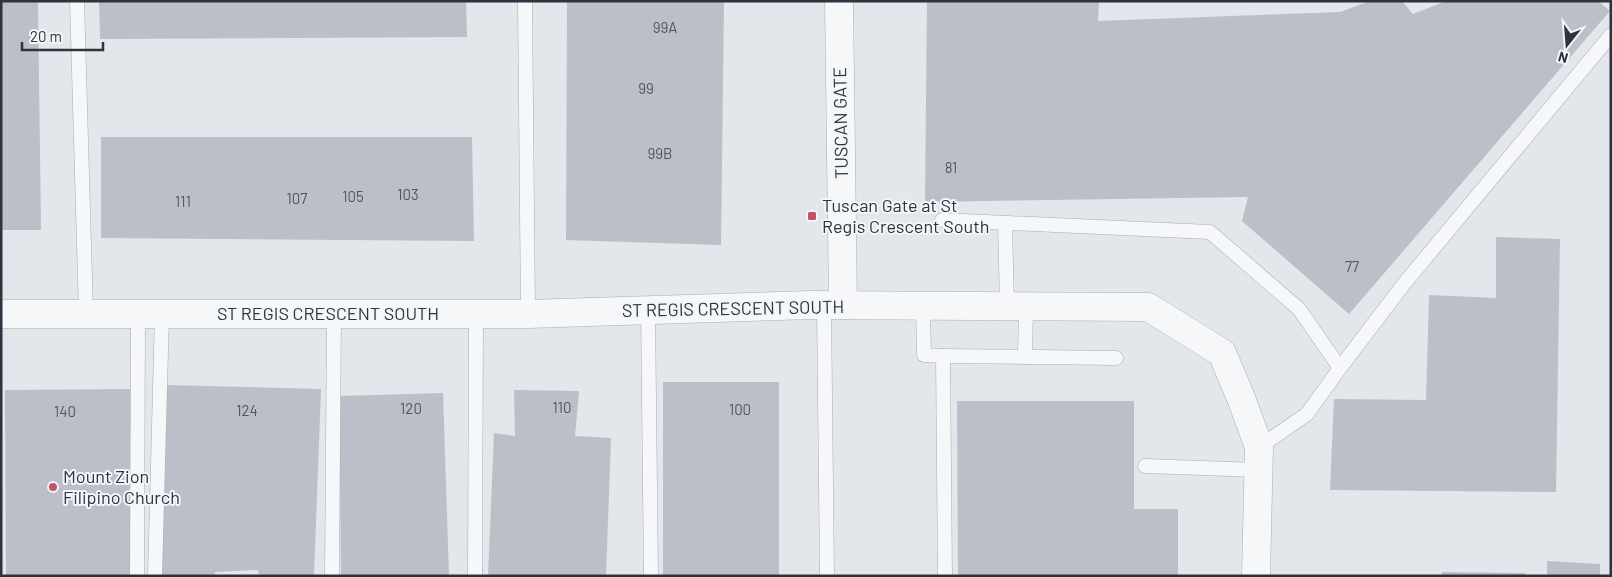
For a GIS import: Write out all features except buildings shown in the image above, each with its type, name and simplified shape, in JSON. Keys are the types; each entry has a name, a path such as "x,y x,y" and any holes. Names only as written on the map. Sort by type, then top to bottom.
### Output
{"street":[{"name":"TUSCAN GATE","path":"834,305 839,1"},
{"name":"ST REGIS CRESCENT SOUTH","path":"1,314 528,314 834,305 1148,307 1222,353 1259,458 1256,576"}],"lane":[{"path":"77,1 86,314"},
{"path":"525,1 528,314"},
{"path":"1145,466 1259,458 1307,414 1403,284 1611,35"},
{"path":"942,220 1210,232 1299,309 1340,368"},
{"path":"1005,223 1025,357"},
{"path":"827,576 834,305"},
{"path":"923,306 924,356 1116,358"},
{"path":"648,310 651,576"},
{"path":"137,576 150,314"},
{"path":"150,314 155,576"},
{"path":"332,576 334,314"},
{"path":"476,314 476,576"},
{"path":"943,356 945,576"}],"place":[{"name":"Tuscan Gate at St Regis Crescent South","path":"812,216"},
{"name":"Mount Zion Filipino Church","path":"53,487"}]}
